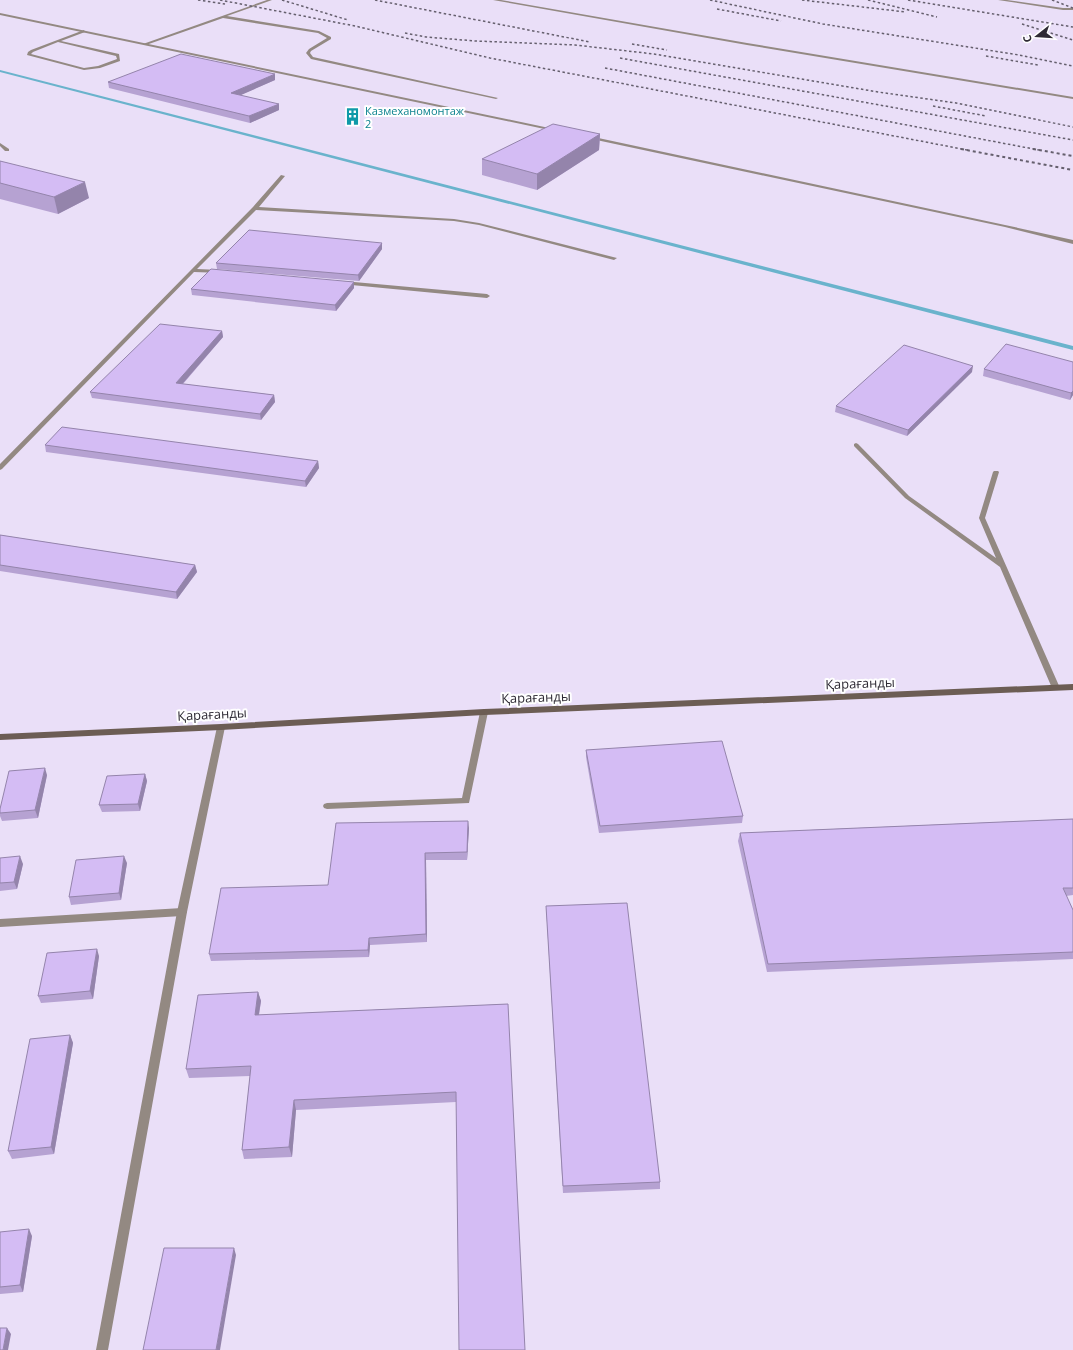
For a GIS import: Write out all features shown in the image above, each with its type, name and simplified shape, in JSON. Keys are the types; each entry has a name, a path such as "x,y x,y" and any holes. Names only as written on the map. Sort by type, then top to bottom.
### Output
{"main road":[{"name":"Қарағанды","path":"0,737 221,727 484,712 1073,687"}],"street":[{"path":"145,44 270,0"},
{"path":"495,0 747,44 1073,98"},
{"path":"1000,0 1063,9 1073,9"},
{"path":"0,14 557,131"},
{"path":"224,16 319,32 330,38 310,50 308,53 312,58 496,98"},
{"path":"57,41 118,55 120,57 119,60 99,67 84,68 29,55 32,51 57,41 84,31"},
{"path":"580,136 998,224 1073,242"},
{"path":"0,144 7,150"},
{"path":"0,468 255,208 283,176"},
{"path":"255,208 454,220 479,224 614,258"},
{"path":"193,270 224,272"},
{"path":"336,282 487,296"},
{"path":"856,445 907,497 1005,567"},
{"path":"996,472 982,518 1005,567 1056,688"},
{"path":"327,806 466,801 484,712"},
{"path":"102,1350 182,912 221,727"},
{"path":"0,923 182,912"}],"building":[{"path":"181,54 275,74 231,93 279,104 249,116 108,82"},
{"path":"553,124 600,134 537,174 482,159"},
{"path":"0,161 85,182 54,197 0,183"},
{"path":"249,230 382,243 358,275 216,263"},
{"path":"211,269 354,282 335,305 191,289"},
{"path":"160,324 222,331 176,383 274,395 260,414 90,392"},
{"path":"1006,344 1073,362 1073,391 1071,393 984,369"},
{"path":"904,345 973,366 908,430 836,406"},
{"path":"62,427 318,461 305,481 45,445"},
{"path":"0,535 195,565 176,592 0,565"},
{"path":"722,741 743,816 600,826 586,750"},
{"path":"45,768 35,810 0,813 9,771"},
{"path":"145,774 138,804 99,805 107,776"},
{"path":"1073,819 1073,888 1063,888 1073,910 1073,952 768,964 740,833"},
{"path":"468,821 467,852 425,853 426,934 369,938 368,950 209,954 221,888 328,885 336,823"},
{"path":"20,856 14,882 0,883 0,858"},
{"path":"124,856 119,893 69,897 76,860"},
{"path":"627,903 660,1182 563,1186 546,906"},
{"path":"97,949 90,991 38,996 47,953"},
{"path":"258,992 255,1015 508,1004 525,1350 459,1350 456,1092 294,1100 289,1147 242,1150 251,1066 186,1069 198,995"},
{"path":"70,1035 51,1147 8,1151 30,1039"},
{"path":"29,1229 20,1285 0,1287 0,1232"},
{"path":"164,1248 234,1248 216,1350 143,1350"},
{"path":"0,1328 7,1328 3,1350 0,1350"}],"waterway":[{"path":"0,71 1073,348"}],"railway":[{"path":"198,0 225,4"},
{"path":"220,0 355,26 490,58 967,150"},
{"path":"282,0 348,20"},
{"path":"375,0 590,42"},
{"path":"710,0 823,24 1019,55 1073,66"},
{"path":"802,0 906,12"},
{"path":"868,0 937,17"},
{"path":"908,0 1073,27"},
{"path":"1052,0 1073,8"},
{"path":"717,9 781,21"},
{"path":"1022,24 1073,40"},
{"path":"405,33 426,37 476,41 575,45 654,54 878,92 956,103 1073,127"},
{"path":"632,44 667,50"},
{"path":"986,56 1038,65"},
{"path":"620,58 1073,140"},
{"path":"605,68 1039,150"},
{"path":"933,106 986,116"},
{"path":"961,149 1073,170"},
{"path":"1033,149 1073,156"}],"place":[{"name":"Казмеханомонтаж 2","path":"352,116"}]}
